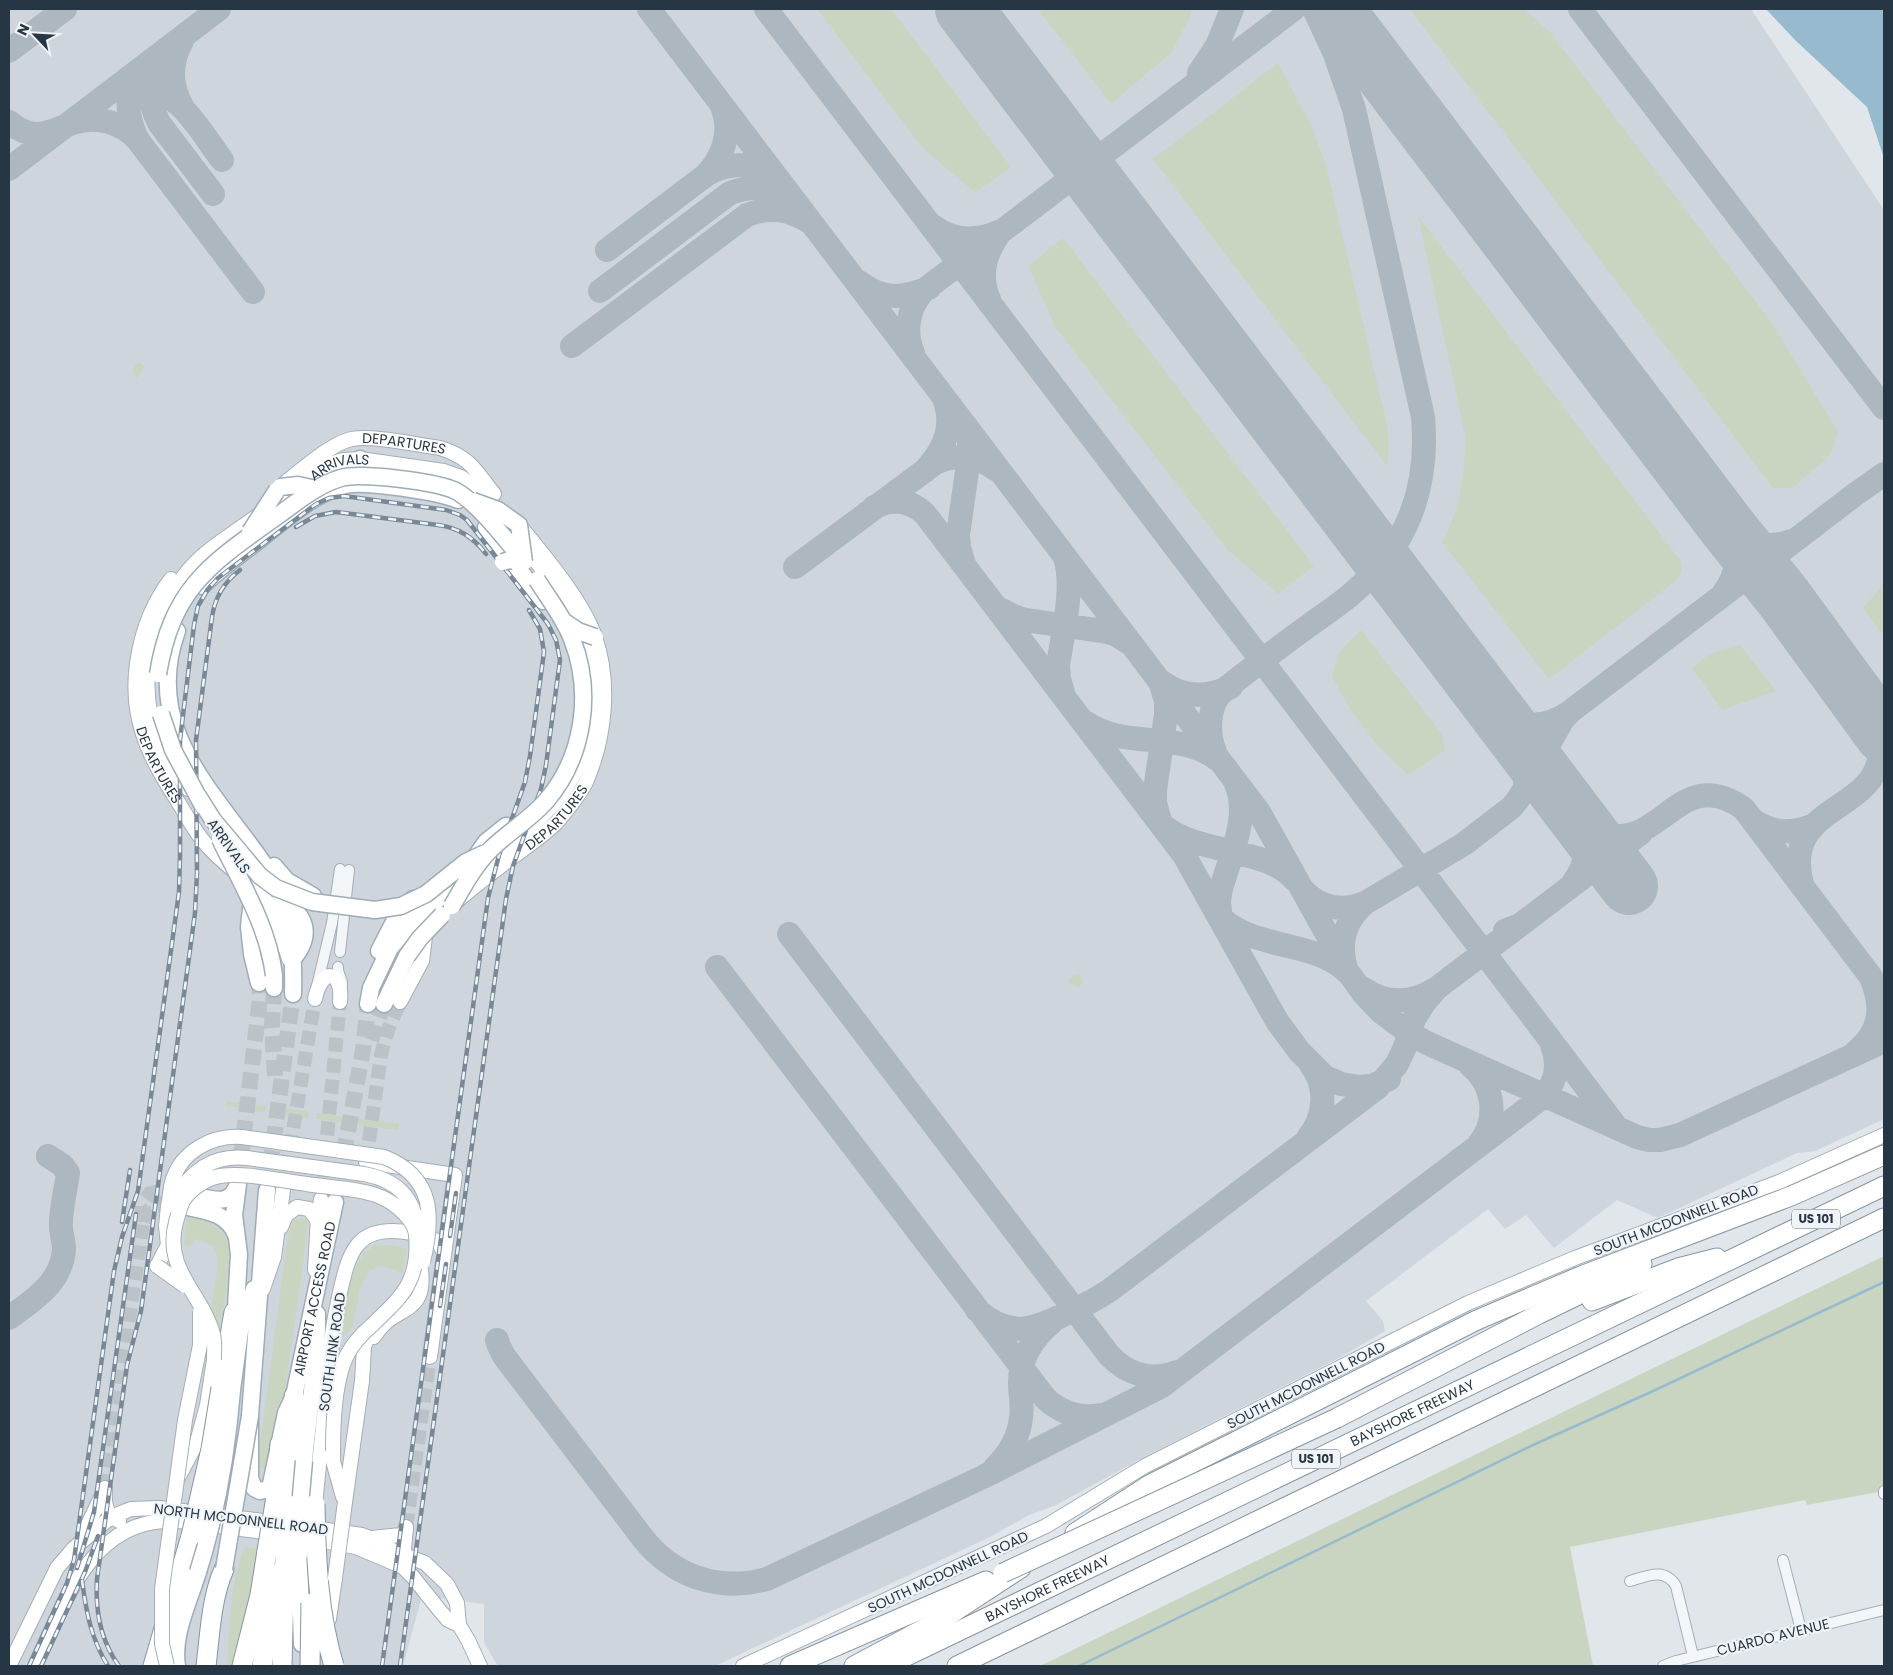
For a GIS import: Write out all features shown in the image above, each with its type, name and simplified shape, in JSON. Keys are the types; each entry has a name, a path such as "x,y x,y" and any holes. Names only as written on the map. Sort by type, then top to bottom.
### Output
{"highway":[{"path":"854,1666 946,1617 1149,1485 1494,1312 1581,1276 1826,1181 1884,1155"},
{"name":"BAYSHORE FREEWAY","path":"886,1666 1884,1186"},
{"path":"790,1666 1003,1573 1337,1418 1539,1314 1739,1216"},
{"name":"BAYSHORE FREEWAY","path":"957,1666 1884,1218"},
{"path":"1509,1331 1541,1321 1678,1268 1747,1252"},
{"path":"168,1666 191,1536 227,1389 234,1312"},
{"path":"262,1666 271,1612 281,1503 294,1396"},
{"path":"280,1444 281,1503"},
{"path":"312,1666 311,1555 315,1504"},
{"path":"315,1504 318,1590 324,1628 334,1666"},
{"path":"153,1666 191,1536"},
{"path":"242,1666 258,1600 276,1553"},
{"path":"276,1553 282,1666"},
{"path":"206,1666 215,1595 224,1569"},
{"path":"219,1666 226,1597 224,1569"},
{"path":"822,1666 1003,1573"},
{"path":"140,1666 162,1588"},
{"path":"968,1666 1007,1642"}],"main road":[{"path":"245,539 278,493 298,485 318,494 360,459"},
{"name":"DEPARTURES","path":"254,882 249,926 252,954 269,982 272,957 266,933 238,876 198,796 172,750 165,730 159,701 158,674 162,647 172,619 191,588 204,574 245,539 318,494 340,478 352,475 366,475 442,486 456,491 468,499 504,537 524,562 538,588 563,621 572,639 582,678 583,712 575,752 558,785 545,801 488,846 452,906 420,938 407,956 385,1001"},
{"name":"ARRIVALS","path":"293,994 292,965 304,942 306,935 304,924 295,909 283,901 266,866 204,784 182,746 168,700 168,673 174,640 187,608 200,588 318,494 344,485 363,484 439,494 459,500 475,513 538,588 561,629 577,678 577,719 570,748 559,773 543,794 488,846 455,886 417,916 390,948 375,976 371,988 385,1001"},
{"path":"468,499 498,510 519,525 524,562"},
{"path":"504,537 508,553 501,565 509,560 514,561 538,588 561,597"},
{"path":"563,621 595,637"},
{"path":"155,732 182,746"},
{"path":"198,796 217,825 260,876 276,888 312,902 375,910 401,906 426,894 488,846"},
{"path":"527,810 547,810"},
{"path":"230,818 243,827 287,881 314,896"},
{"path":"372,904 391,904 419,893 488,846"},
{"path":"375,976 378,952 391,926 419,893"},
{"path":"235,1358 234,1312 239,1254 238,1242 234,1215 238,1184 233,1196 227,1200 193,1202 227,1220 238,1242"},
{"path":"224,1569 250,1416 262,1265 275,1190"},
{"name":"AIRPORT ACCESS ROAD","path":"250,1416 250,1478 257,1490 268,1489 271,1484 286,1414 294,1396 315,1298 328,1200"},
{"path":"177,1666 175,1655 178,1635 204,1554 217,1499 227,1443 227,1389 240,1331 262,1265"},
{"path":"315,1298 318,1336 315,1417"},
{"path":"301,1666 299,1531 304,1461 331,1344"}],"street":[{"name":"DEPARTURES","path":"238,876 202,841 159,770 143,736 136,685 143,637 155,604 175,574 199,549 278,493 332,448 350,439 364,437 440,448 457,454 466,460 519,525 577,602 595,637 603,675 605,707 596,756 585,783 556,823 452,906"},
{"name":"ARRIVALS","path":"292,965 276,920 263,894 170,766 152,722 147,690 148,664 157,625 172,593 188,571 278,493 330,464 343,460 360,459 444,471 476,487 491,502 568,606 589,657 594,686 592,716 584,754 569,783 547,810 516,841 455,886"},
{"path":"315,996 345,870 340,952"},
{"path":"385,1001 422,961 430,906"},
{"path":"338,967 337,970 343,980 341,996"},
{"path":"315,996 323,978 329,976 335,977 339,982 341,996"},
{"name":"SOUTH MCDONNELL ROAD","path":"743,1666 1046,1526 1113,1484 1159,1459 1468,1303 1566,1262 1785,1179 1884,1135"},
{"path":"168,1666 162,1644 162,1588 185,1420 200,1345 201,1329 200,1310 192,1290 158,1266 168,1245 166,1226 172,1182 181,1165 194,1151 210,1141 219,1138 242,1136 384,1157 396,1162 409,1171 420,1185 429,1204 427,1233 421,1270 415,1283 399,1305 377,1324 369,1334 364,1347 362,1381 324,1666"},
{"path":"169,1201 199,1169 211,1162 228,1157 364,1174 386,1180 400,1190 412,1204 418,1230 414,1262 405,1293 399,1305"},
{"path":"366,1162 455,1175 430,1357"},
{"path":"177,1480 197,1442 204,1420 215,1347 209,1322 181,1274 176,1260 173,1245 174,1230 183,1201 196,1187 220,1176 242,1175 374,1195 399,1209 411,1223 416,1233 415,1262 408,1287 400,1299 354,1344 341,1371 332,1451 333,1461 345,1502"},
{"path":"275,1190 277,1239"},
{"path":"315,1298 318,1220 328,1200"},
{"path":"260,1298 286,1215 297,1207 309,1209 318,1220"},
{"name":"SOUTH LINK ROAD","path":"331,1344 345,1270 352,1252 362,1240 370,1234 389,1230 430,1236"},
{"path":"430,1236 447,1230"},
{"path":"430,1236 441,1245 444,1254"},
{"path":"362,1381 372,1344 378,1331 394,1316 412,1306 419,1297 423,1284 421,1270"},
{"name":"SOUTH LINK ROAD","path":"315,1417 315,1504"},
{"path":"74,1548 85,1531 105,1488 106,1506 111,1517 127,1524 149,1523"},
{"name":"NORTH MCDONNELL ROAD","path":"9,1666 52,1578 63,1560 74,1548 111,1517 125,1511 138,1508 175,1509 348,1532 369,1538 403,1561"},
{"path":"92,1557 111,1517"},
{"name":"NORTH MCDONNELL ROAD","path":"34,1666 70,1589 92,1557 120,1534 149,1523 180,1521 331,1541 403,1561"},
{"path":"369,1538 392,1537 400,1535 406,1529 403,1561 441,1612 448,1620 459,1625"},
{"path":"1784,1560 1801,1630"},
{"path":"403,1561 425,1563 447,1584 457,1603 459,1625 480,1666"},
{"path":"1630,1581 1658,1574 1666,1575 1672,1579 1676,1586 1693,1656"},
{"name":"CUARDO AVENUE","path":"1663,1666 1693,1656 1884,1610"},
{"path":"312,1666 330,1619"}],"shaded area":[{"path":"9,9 1751,9 1884,210 1884,1119 1815,1151 1797,1153 1658,1218 1617,1200 1554,1248 1526,1215 1505,1229 1488,1209 1366,1301 1383,1321 1385,1331 1339,1358 1148,1455 1056,1505 1029,1515 990,1537 715,1666 498,1666 484,1643 484,1604 422,1596 403,1666 9,1666"}],"green space":[{"path":"817,9 891,9 1011,167 975,193 921,146"},
{"path":"1038,9 1192,9 1190,17 1171,53 1111,104"},
{"path":"1410,9 1524,9 1550,32 1772,323 1838,432 1831,454 1793,488 1773,488"},
{"path":"1278,63 1312,127 1326,165 1387,425 1389,447 1387,466 1153,159"},
{"path":"1418,216 1680,560 1682,569 1678,579 1549,679 1442,542 1454,516 1461,490 1465,435"},
{"path":"1063,238 1314,566 1278,594 1227,549 1056,328 1028,266"},
{"path":"141,363 144,367 137,379 132,371 135,364"},
{"path":"1884,584 1884,636 1863,608"},
{"path":"1361,630 1442,734 1445,750 1408,775 1377,745 1350,709 1332,677 1338,653"},
{"path":"1740,645 1776,691 1722,710 1692,668 1708,655"},
{"path":"1079,973 1083,983 1078,987 1068,982 1073,975"},
{"path":"227,1101 266,1106 265,1112 226,1106"},
{"path":"274,1107 309,1112 308,1118 273,1113"},
{"path":"317,1113 352,1118 351,1123 316,1119"},
{"path":"359,1119 399,1124 398,1130 359,1125"},
{"path":"187,1217 215,1226 226,1238 229,1257 220,1330 212,1308 218,1266 217,1257 214,1249 207,1243 195,1239 189,1247 184,1245"},
{"path":"306,1219 307,1236 284,1396 270,1469 257,1468 285,1256 291,1221"},
{"path":"375,1245 407,1248 402,1273 379,1266 371,1270 360,1289 353,1326 342,1337 349,1284 363,1255"},
{"path":"1884,1256 1884,1491 1807,1505 1805,1500 1570,1547 1593,1666 1040,1666"},
{"path":"245,1547 262,1549 236,1666 227,1666 233,1590"}],"water":[{"path":"1766,9 1884,9 1884,158 1867,107 1795,40"}],"waterway":[{"path":"1079,1666 1533,1445 1651,1392 1884,1282"}],"taxiway":[{"path":"9,51 65,9"},
{"path":"9,169 219,9"},
{"path":"649,9 1259,812 1348,972 1364,994 1381,1012 1409,1033 1427,1043 1637,1137 1649,1140 1660,1140 1680,1135 1884,1041"},
{"path":"766,9 1615,1125"},
{"path":"1199,73 1217,46 1232,9"},
{"path":"913,353 910,345 909,321 914,305 923,291 1294,9"},
{"path":"1162,682 1177,691 1201,695 1225,689 1338,605 1356,590 1390,553 1402,534 1412,512 1418,490 1423,467 1423,417 1354,109 1335,54 1314,9"},
{"path":"1580,9 1884,408"},
{"path":"182,41 175,58 173,75 176,91 183,108"},
{"path":"160,57 153,74 150,90 155,115 159,123 213,194"},
{"path":"147,64 134,82 129,100 130,118 137,139 253,292"},
{"path":"137,86 152,88 176,102 187,112 222,160"},
{"path":"706,175 718,160 724,143 726,125 722,106"},
{"path":"9,122 26,132 41,134 73,123 99,120 116,124 137,139"},
{"path":"607,250 714,170 723,167 750,166 776,178"},
{"path":"600,291 730,193 738,190 763,188 779,192 794,201"},
{"path":"572,346 747,215 764,210 780,210 803,218 811,223"},
{"path":"933,226 949,235 967,238 984,237 1001,231 991,247 985,264 984,281 989,299"},
{"path":"859,282 876,292 893,296 902,296 929,288"},
{"path":"927,468 939,452 946,435 948,417 944,398"},
{"path":"963,561 958,535 969,457 969,441"},
{"path":"795,567 935,463 959,457 975,459 997,470"},
{"path":"1345,965 1343,956 1344,939 1349,923 1358,909 1464,844 1512,807 1519,798 1563,719 1571,711 1884,474"},
{"path":"874,507 888,502 901,502 907,503 925,514 1184,855 1277,1021 1299,1051 1325,1077 1341,1084 1360,1087 1371,1086 1389,1079"},
{"path":"1728,528 1743,538 1758,544 1774,545 1791,541"},
{"path":"1723,594 1733,577 1736,562 1734,546 1728,528"},
{"path":"1063,693 1058,666 1065,626 1069,583 1065,558"},
{"path":"998,608 1025,620 1115,634 1131,644"},
{"path":"1160,821 1155,803 1155,790 1166,715 1166,701 1161,684"},
{"path":"1215,752 1210,725 1213,706 1223,691 1231,687"},
{"path":"1493,704 1523,752 1527,773 1525,785"},
{"path":"1498,709 1516,720 1533,724 1551,722 1570,712"},
{"path":"1802,884 1799,858 1804,838 1816,824 1862,788 1874,774 1880,754 1874,720"},
{"path":"1085,722 1117,736 1186,745 1202,750 1217,759"},
{"path":"1221,920 1220,893 1240,825 1240,797 1236,784"},
{"path":"1576,815 1598,831 1621,836 1639,832 1685,802 1702,796 1721,797 1744,809 1871,977 1877,998 1878,1018 1871,1035 1856,1052"},
{"path":"1573,883 1583,866 1585,858 1585,842 1576,815"},
{"path":"1753,820 1768,828 1783,831 1798,830 1814,825"},
{"path":"1165,827 1179,836 1195,842 1267,862 1282,869 1294,879"},
{"path":"1505,931 1520,925 1641,833"},
{"path":"1303,890 1317,901 1332,907 1340,908 1365,903"},
{"path":"1221,918 1251,936 1319,955 1334,962 1347,972"},
{"path":"977,1310 1000,1325 1022,1329 1056,1318 1110,1290 1377,1088 1397,1064 1414,1019 1424,1003 1437,988 1520,925"},
{"path":"789,934 1109,1355 1124,1367 1140,1374 1158,1376 1177,1372"},
{"path":"717,967 1045,1398 1057,1408 1071,1414 1085,1416 1101,1415"},
{"path":"1364,989 1381,998 1390,1000 1418,997 1435,989"},
{"path":"497,1340 504,1356 654,1551 668,1562 698,1578 732,1584 767,1579 983,1477 1162,1386 1544,1096 1552,1084 1556,1072 1556,1058 1552,1045"},
{"path":"1308,1138 1318,1121 1322,1102 1320,1083 1311,1065"},
{"path":"1470,1065 1484,1082 1491,1102 1489,1124 1479,1144"},
{"path":"9,1318 45,1290 58,1272 62,1261 64,1243 61,1221 68,1173 62,1165 48,1156"},
{"path":"995,1468 1005,1457 1016,1439 1020,1425 1022,1414 1020,1382 1025,1356 1039,1334 1052,1322"}],"runway":[{"path":"964,9 1629,886"},
{"path":"1335,9 1728,528 1784,598 1884,735"}],"tunnel":[{"path":"238,1184 260,998 259,983"},
{"path":"274,988 272,1026 275,1076"},
{"path":"267,1190 293,994"},
{"path":"283,1190 315,999"},
{"path":"321,1198 340,1002"},
{"path":"366,1162 381,1055 388,1030 400,1002"},
{"path":"335,1202 363,1050 368,1004"},
{"path":"371,1040 384,1004"},
{"path":"143,1222 143,1204 150,1194 161,1192 184,1194"},
{"path":"143,1222 145,1215 155,1205 183,1206"},
{"path":"105,1488 143,1222"},
{"path":"406,1527 430,1357"}],"railway":[{"path":"29,1666 67,1583 74,1560 114,1271 122,1237 138,1191 179,892 180,740 198,606 208,589 218,578 316,504 329,498 344,496 446,510 460,515 467,520 548,624 556,640 560,660 541,789 513,866 506,899 400,1666"},
{"path":"296,527 315,516 336,512 438,525 453,528 465,534 486,554"},
{"path":"119,1666 107,1646 100,1625 97,1579 127,1365 141,1311 195,913 197,873 196,740 212,617 215,603 221,590 240,570"},
{"path":"382,1666 488,898 499,855 525,782 530,756 544,652 540,629 529,610"},
{"path":"122,1222 130,1170"},
{"path":"450,1236 456,1193"},
{"path":"77,1568 94,1512 136,1214"},
{"path":"440,1306 446,1264"},
{"path":"41,1666 85,1572 98,1536"},
{"path":"82,1580 85,1603 93,1635 108,1666"}]}
